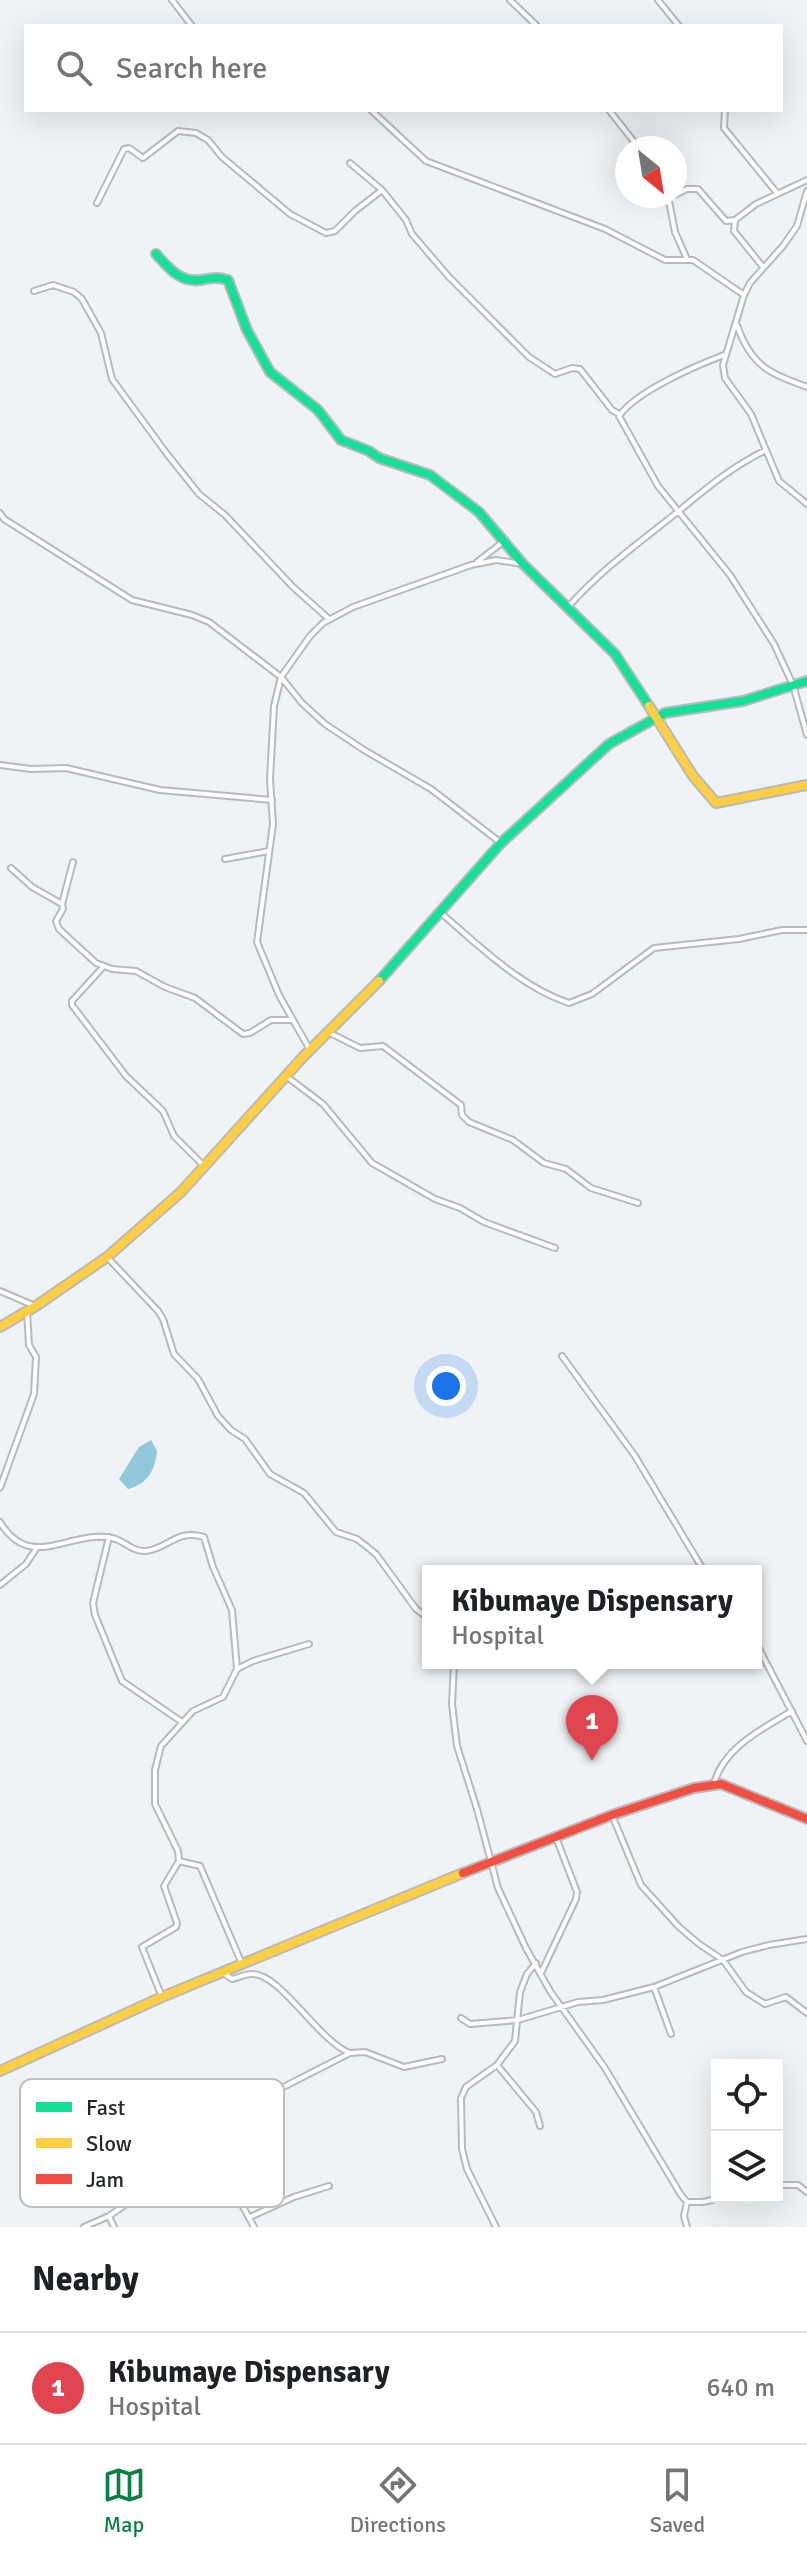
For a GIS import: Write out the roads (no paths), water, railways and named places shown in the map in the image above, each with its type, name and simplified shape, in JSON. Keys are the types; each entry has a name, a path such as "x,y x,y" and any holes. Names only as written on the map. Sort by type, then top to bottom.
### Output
{"street":[{"path":"172,0 190,24"},
{"path":"510,0 535,24"},
{"path":"658,0 677,24"},
{"path":"373,112 426,161 596,226 665,260 674,262 687,259 699,263 744,295"},
{"path":"611,112 630,136"},
{"path":"725,112 724,128 777,193"},
{"path":"97,203 124,149 129,148 143,158 178,131 203,136 222,157 290,214 326,233 335,231 382,190"},
{"path":"350,163 382,190 438,265 529,357 556,375 572,368 580,369 612,410 619,414 658,486 730,575 774,644 793,685 807,735"},
{"path":"687,190 698,189 726,221 735,220 777,193 807,180"},
{"path":"807,193 797,226 744,295 724,355 725,378 751,414 779,481 807,504"},
{"path":"672,208 675,232 687,259"},
{"path":"735,220 734,231 763,267"},
{"path":"156,254 184,279 226,278 254,345 270,372 318,410 334,433 346,443 435,479 474,507 523,564 615,654 693,776 716,803 807,785"},
{"path":"34,291 53,285 74,292 82,299 101,333 112,379 167,454 199,494 225,515 293,587 329,619"},
{"path":"736,323 749,354 761,367 807,387"},
{"path":"619,414 671,378 724,355"},
{"path":"567,608 604,569 723,474 766,450"},
{"path":"0,515 132,600 209,622 281,677 302,703 334,730 421,782 501,843"},
{"path":"471,565 503,542"},
{"path":"311,1050 279,995 257,942 273,824 274,706 281,677 310,636 329,619 375,598 471,565 496,560 523,564"},
{"path":"0,1327 32,1309 107,1257 181,1192 441,913 501,843 609,744 656,716 743,701 807,681"},
{"path":"0,765 31,769 66,768 160,790 272,800"},
{"path":"225,859 269,851"},
{"path":"73,862 63,909 56,921 59,929 86,956 103,967 136,971 165,987 195,998 243,1034 271,1020 293,1020"},
{"path":"11,868 16,876 62,904"},
{"path":"441,913 499,962 552,998 569,1003 592,994 654,948 739,939 782,930 807,930"},
{"path":"103,967 72,1001 72,1005 126,1076 163,1111 174,1136 204,1166"},
{"path":"330,1033 360,1048 383,1046 461,1105 462,1115 469,1122 513,1140 538,1160 566,1169 591,1188 638,1203"},
{"path":"286,1076 323,1104 372,1163 435,1199 460,1208 484,1222 555,1248"},
{"path":"107,1257 158,1311 174,1354 198,1379 218,1416 245,1439 270,1474 304,1493 336,1532 357,1539 376,1554 422,1614"},
{"path":"0,1291 32,1309"},
{"path":"0,1488 34,1394 36,1357 29,1345 32,1309"},
{"path":"562,1356 635,1456 700,1565"},
{"path":"0,1522 6,1531 36,1549 109,1537 144,1551 179,1536 204,1537 232,1610 237,1669 223,1697 196,1709 158,1751 155,1804 176,1843 179,1861 164,1886 176,1927 142,1947 162,1997"},
{"path":"109,1537 93,1603 95,1615 122,1681 182,1722"},
{"path":"0,1585 26,1564 36,1549"},
{"path":"237,1669 309,1644"},
{"path":"762,1654 807,1741"},
{"path":"454,1669 452,1704 457,1746 490,1862 511,1917 562,2008 605,2068 687,2202 684,2216 687,2227"},
{"path":"714,1784 717,1769 729,1754 792,1711"},
{"path":"0,2069 222,1972 555,1835 612,1815 714,1784 735,1788 807,1819"},
{"path":"612,1815 641,1885 679,1927 723,1960 753,1998 765,2004 786,1997 807,2013"},
{"path":"541,1973 577,1892 555,1835"},
{"path":"179,1861 200,1866 242,1964"},
{"path":"461,2018 470,2024 518,2020 578,2002 603,2000 654,1987 769,1945 807,1939"},
{"path":"496,2227 467,2169 462,2149 461,2098 466,2087 497,2065 515,2041 523,1982 536,1963"},
{"path":"222,1972 232,1979 253,1974 260,1976 288,1995 310,2023 350,2053"},
{"path":"654,1987 671,2034"},
{"path":"284,2086 350,2053 365,2052 404,2067 442,2059"},
{"path":"497,2065 536,2112 540,2126"},
{"path":"783,2185 798,2185 807,2192"},
{"path":"284,2202 329,2186"},
{"path":"687,2202 711,2200"},
{"path":"84,2227 122,2207"},
{"path":"245,2207 254,2227"},
{"path":"250,2217 272,2207"},
{"path":"109,2216 114,2227"}],"water":[{"path":"151,1440 157,1451 152,1470 140,1484 128,1489 119,1479 139,1447"}],"place":[{"name":"Kibumaye Dispensary","path":"592,1761"}]}
